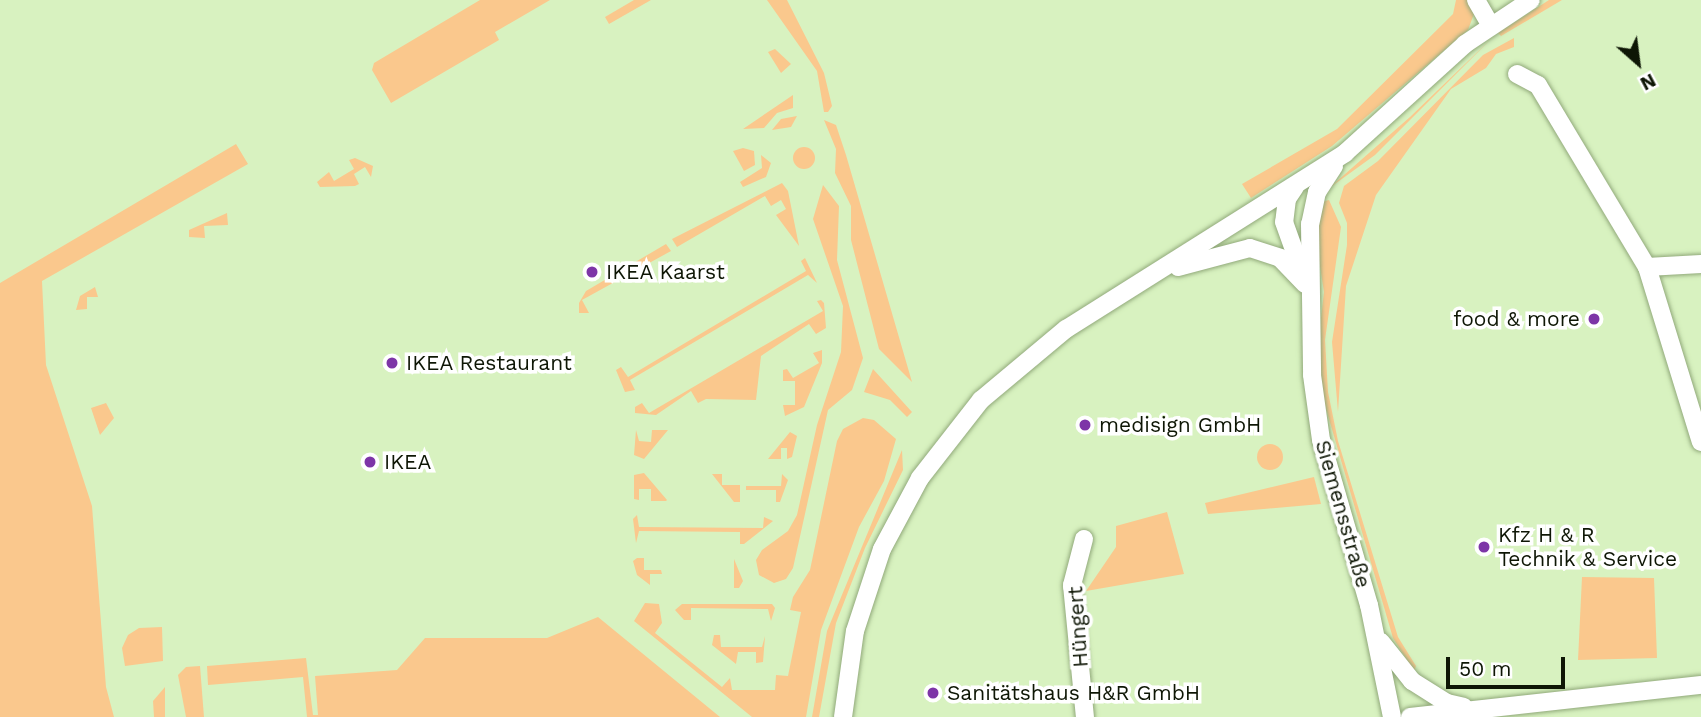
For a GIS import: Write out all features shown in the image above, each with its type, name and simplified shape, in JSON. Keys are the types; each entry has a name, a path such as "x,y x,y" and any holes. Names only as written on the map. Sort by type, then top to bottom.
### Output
{"street":[{"path":"1476,0 1490,24"},
{"path":"843,717 850,657 867,588 882,549 920,478 968,415 1008,375 1066,329 1297,186 1345,153 1490,24 1531,0"},
{"path":"1517,74 1538,85 1647,267 1701,442"},
{"name":"Siemensstraße","path":"1345,153 1323,181 1314,202 1309,280 1316,416 1377,636 1392,717"},
{"name":"Siemensstraße","path":"1297,186 1287,199 1284,222 1309,280"},
{"path":"1145,278 1233,249 1250,248 1280,258 1309,280"},
{"path":"1647,267 1701,264"},
{"name":"Hüngert","path":"1084,539 1072,585 1085,717"},
{"path":"1377,636 1428,693 1467,713"},
{"path":"1409,717 1467,713 1701,685"}],"shaded area":[{"path":"480,0 550,0 495,32 499,40 391,103 372,70 374,63"},
{"path":"634,0 651,0 609,24 605,17"},
{"path":"767,0 787,0 824,73 832,106 828,112 824,112 817,71"},
{"path":"1456,0 1468,0 1475,11 1468,30 1332,146 1251,198 1242,184 1337,129 1453,14"},
{"path":"1549,0 1562,0 1501,36 1498,33"},
{"path":"1493,37 1375,155 1328,189 1410,117"},
{"path":"1514,38 1514,47 1496,54 1486,68 1451,89 1376,195 1346,286 1338,412 1332,342 1347,245 1347,223 1339,203 1344,186 1378,161 1483,55"},
{"path":"775,49 791,64 781,73 768,52"},
{"path":"793,95 793,108 777,113 764,128 743,129"},
{"path":"797,116 791,127 772,130 781,119"},
{"path":"824,120 836,125 912,382 879,349 851,240 851,206 835,173 836,149"},
{"path":"236,144 248,164 42,281 46,365 92,506 106,687 114,717 0,717 0,283"},
{"path":"804,147 812,150 815,158 812,166 804,169 796,166 793,158 796,150"},
{"path":"743,148 754,151 755,165 744,171 733,151"},
{"path":"761,155 771,163 766,177 743,187 740,182 762,168"},
{"path":"355,158 373,166 371,177 365,167 354,174 359,184 355,186 320,187 317,182 329,172 334,181 354,169 349,160"},
{"path":"782,183 788,191 799,246 776,215 786,209 781,200 771,206 765,196 677,247 672,239"},
{"path":"823,185 839,206 837,260 863,358 852,390 828,410 793,568 786,579 774,583 759,575 756,560 762,550 788,531 797,515 817,425 841,352 843,306 813,219"},
{"path":"1329,200 1341,227 1325,340 1328,392 1338,441 1398,637 1416,666 1414,671 1393,638 1322,395 1319,335 1324,292 1316,241 1321,202"},
{"path":"227,213 228,225 204,226 205,238 189,237 189,230"},
{"path":"666,244 671,251 582,300 589,313 579,313 579,303 586,291"},
{"path":"805,258 817,283 808,275 630,380 635,390 625,392 616,370 621,367 628,377 806,271 801,261"},
{"path":"95,287 98,297 87,297 87,309 76,310 80,296"},
{"path":"817,301 824,303 826,328 816,334 809,324 761,356 756,400 706,399 698,403 691,391 656,415 635,413 635,407 642,403 649,413 823,311"},
{"path":"822,350 822,363 804,407 785,416 783,405 795,405 795,381 783,381 783,370 787,369 793,378 819,363 813,353"},
{"path":"873,369 912,412 907,417 890,400 864,392"},
{"path":"106,403 114,418 100,435 91,408"},
{"path":"863,418 874,420 896,439 884,481 859,527 821,630 806,717 752,717 634,621 645,603 659,604 662,623 655,633 722,687 730,678 732,690 775,690 776,675 788,676 801,612 790,610 793,597 810,570 837,441 843,429"},
{"path":"636,430 639,441 651,442 652,430 668,430 644,459 634,455"},
{"path":"790,432 797,436 792,457 787,459 787,448 781,448 781,459 768,459"},
{"path":"1270,444 1279,448 1283,457 1279,466 1270,470 1261,466 1257,457 1261,448"},
{"path":"902,450 903,470 865,548 836,623 819,717 812,717 827,631"},
{"path":"644,473 666,501 651,501 651,489 639,489 639,500 634,499 634,475"},
{"path":"712,474 722,474 722,485 740,485 740,502 734,502"},
{"path":"782,474 788,480 780,502 776,502 776,490 746,490 746,486 781,486"},
{"path":"1314,477 1321,504 1208,514 1205,503"},
{"path":"1167,512 1184,574 1086,591 1116,547 1116,526"},
{"path":"637,515 639,527 763,528 764,517 773,521 744,544 740,544 740,532 639,531 636,543 633,519"},
{"path":"644,558 644,570 661,570 662,574 650,574 650,585 637,575 633,561"},
{"path":"734,559 743,581 739,588 734,588"},
{"path":"1582,577 1654,578 1657,658 1578,660"},
{"path":"682,604 772,604 775,608 771,621 768,609 691,608 691,620 684,620 675,610"},
{"path":"598,617 720,717 307,717 303,677 208,685 207,666 306,658 313,715 318,715 315,676 397,670 425,638 547,638"},
{"path":"162,627 163,661 125,666 122,648 128,635 139,628"},
{"path":"714,635 720,635 721,647 762,647 765,636 763,662 756,663 756,652 738,652 736,664 712,645"},
{"path":"200,666 204,717 186,717 178,675 186,667"},
{"path":"165,687 165,717 154,717 153,701"}],"place":[{"name":"IKEA Kaarst","path":"592,272"},
{"name":"food & more","path":"1594,319"},
{"name":"IKEA Restaurant","path":"392,363"},
{"name":"medisign GmbH","path":"1085,425"},
{"name":"IKEA","path":"370,462"},
{"name":"Kfz H & R Technik & Service","path":"1484,547"},
{"name":"Sanitätshaus H&R GmbH","path":"933,693"}]}
